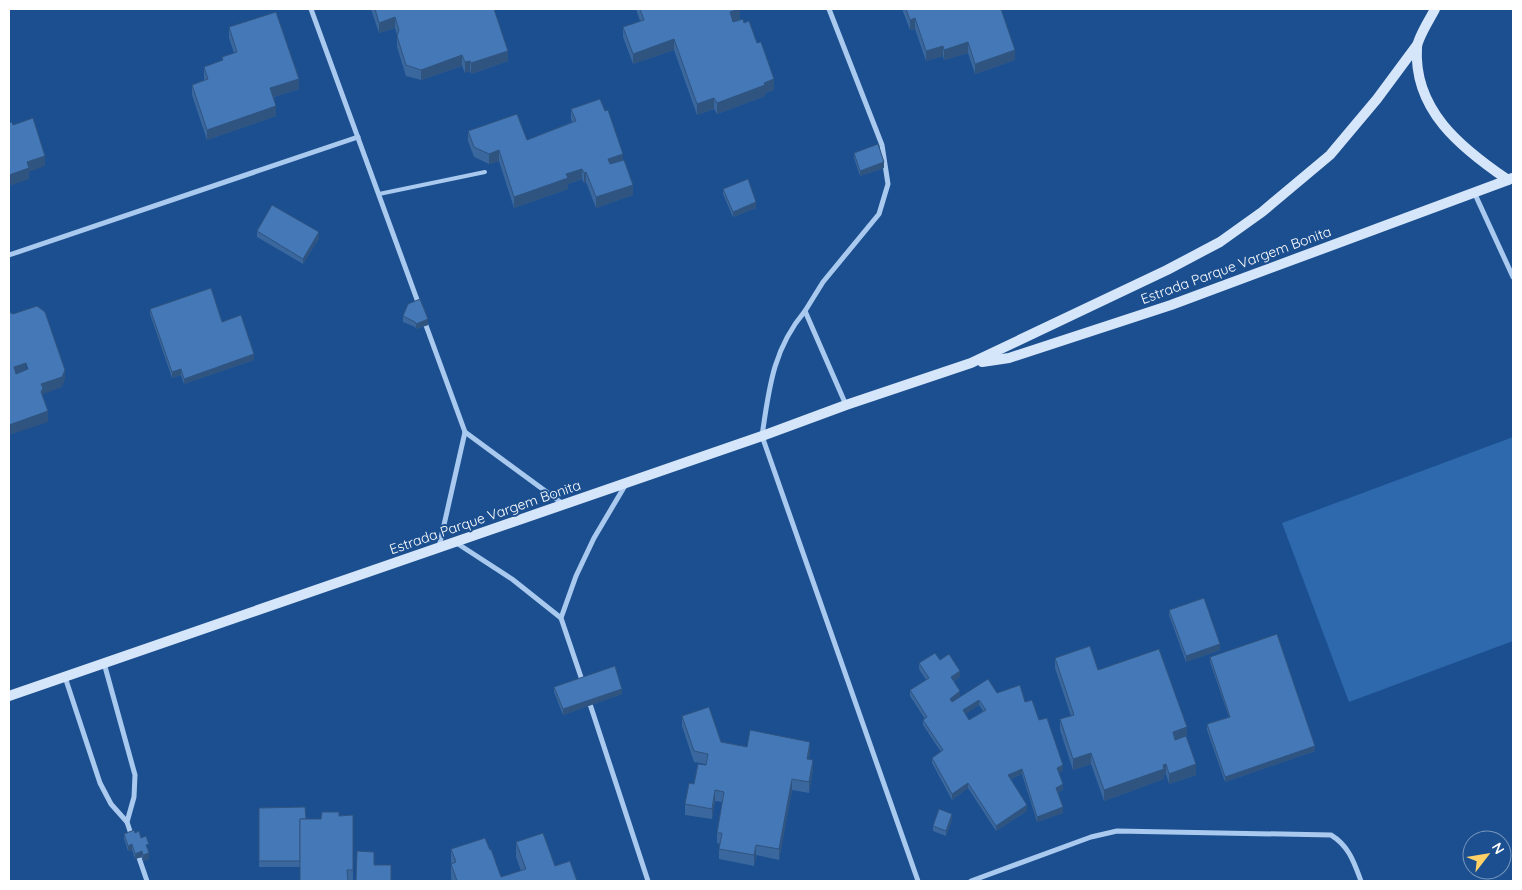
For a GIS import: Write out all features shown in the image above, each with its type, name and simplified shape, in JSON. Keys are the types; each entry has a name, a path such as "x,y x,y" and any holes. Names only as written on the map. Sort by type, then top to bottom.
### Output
{"main road":[{"name":"Estrada Parque Vargem Bonita","path":"9,696 971,363 1167,270 1220,242 1262,212 1330,155 1377,99 1417,45 1435,9"},
{"path":"1417,45 1419,83 1441,123 1460,144 1479,160 1511,179"},
{"name":"Estrada Parque Vargem Bonita","path":"971,363 1009,358 1171,305 1474,191 1511,179"}],"street":[{"path":"311,9 465,432 439,547"},
{"path":"829,9 882,146 888,184 878,214 823,282 793,325 782,346 770,382 762,436 918,881"},
{"path":"9,255 358,137"},
{"path":"1474,191 1513,277"},
{"path":"805,310 846,405"},
{"path":"465,432 563,504"},
{"path":"561,618 576,576 594,538 627,483"},
{"path":"455,542 512,579 561,618 584,687"},
{"path":"104,663 135,775 134,797 127,822"},
{"path":"65,677 100,783 111,804 127,822 133,839"},
{"path":"587,696 648,881"},
{"path":"971,881 1091,836 1117,831 1331,835 1347,848 1361,881"},
{"path":"136,848 147,881"}],"lane":[{"path":"378,194 485,172"}],"shaded area":[{"path":"1513,437 1513,641 1349,702 1282,523"}],"building":[{"path":"375,9 494,9 508,51 471,63 470,61 465,62 462,55 421,70 406,65 397,36 399,30 395,17 379,23"},
{"path":"640,9 739,9 730,12 733,22 743,19 744,23 749,21 757,43 761,42 774,79 764,83 765,85 717,103 714,98 697,104 674,39 633,54 623,27 644,20"},
{"path":"906,9 1001,9 1015,50 975,64 968,42 944,50 943,46 926,51 915,18 910,20"},
{"path":"276,12 299,79 270,88 276,106 207,130 192,85 208,79 204,67 223,60 222,57 237,52 229,27"},
{"path":"600,99 605,111 608,110 623,154 608,159 610,164 624,160 633,185 596,197 586,172 584,173 582,169 566,174 568,178 514,197 499,150 489,154 474,147 468,131 517,114 527,140 576,121 571,109"},
{"path":"33,118 45,156 27,162 29,168 9,175 9,123 12,122 13,125"},
{"path":"878,144 884,162 860,171 854,153"},
{"path":"748,179 756,202 733,212 723,189"},
{"path":"272,205 319,232 303,259 257,231"},
{"path":"211,288 222,322 241,315 254,354 184,379 181,369 172,372 150,309"},
{"path":"420,299 428,319 416,324 403,316 408,304"},
{"path":"37,306 45,312 65,370 62,377 41,384 43,388 41,392 48,411 9,425 9,312 13,314","holes":["26,363 28,369 16,374 14,367"]},
{"path":"1204,598 1220,644 1186,656 1169,610"},
{"path":"1277,634 1315,746 1225,777 1207,724 1230,717 1210,657"},
{"path":"1090,646 1098,670 1159,649 1187,727 1173,732 1175,740 1186,736 1196,764 1169,774 1166,764 1163,765 1164,769 1104,790 1091,753 1073,759 1060,719 1074,715 1055,658"},
{"path":"935,653 940,660 949,654 960,671 951,677 960,691 950,699 952,702 988,679 997,693 1020,685 1025,702 1032,700 1039,720 1047,718 1063,765 1057,768 1063,784 1056,788 1063,807 1037,817 1022,769 1008,775 1027,805 996,826 968,783 952,794 932,758 943,750 923,720 927,717 910,690 929,678 919,663","holes":["979,700 986,710 969,720 963,710"]},
{"path":"615,666 622,689 563,709 554,687"},
{"path":"709,707 721,742 747,747 750,730 810,742 807,759 813,760 809,782 792,779 779,849 756,845 754,855 719,849 722,833 717,833 724,792 715,790 712,809 685,804 689,783 694,784 698,764 706,765 708,754 694,751 682,716"},
{"path":"305,807 306,819 300,819 300,861 259,861 259,808"},
{"path":"939,809 952,814 946,831 933,826"},
{"path":"322,812 339,812 339,816 353,815 353,870 347,870 348,881 300,881 300,819 321,819"},
{"path":"134,830 135,833 139,831 141,838 146,836 149,844 146,845 149,853 143,855 142,851 135,854 132,844 128,846 124,834"},
{"path":"543,833 555,866 570,861 577,881 457,881 451,864 456,862 451,849 485,838 501,877 526,869 516,842"},
{"path":"357,851 374,852 374,865 391,865 391,881 356,881"}]}
